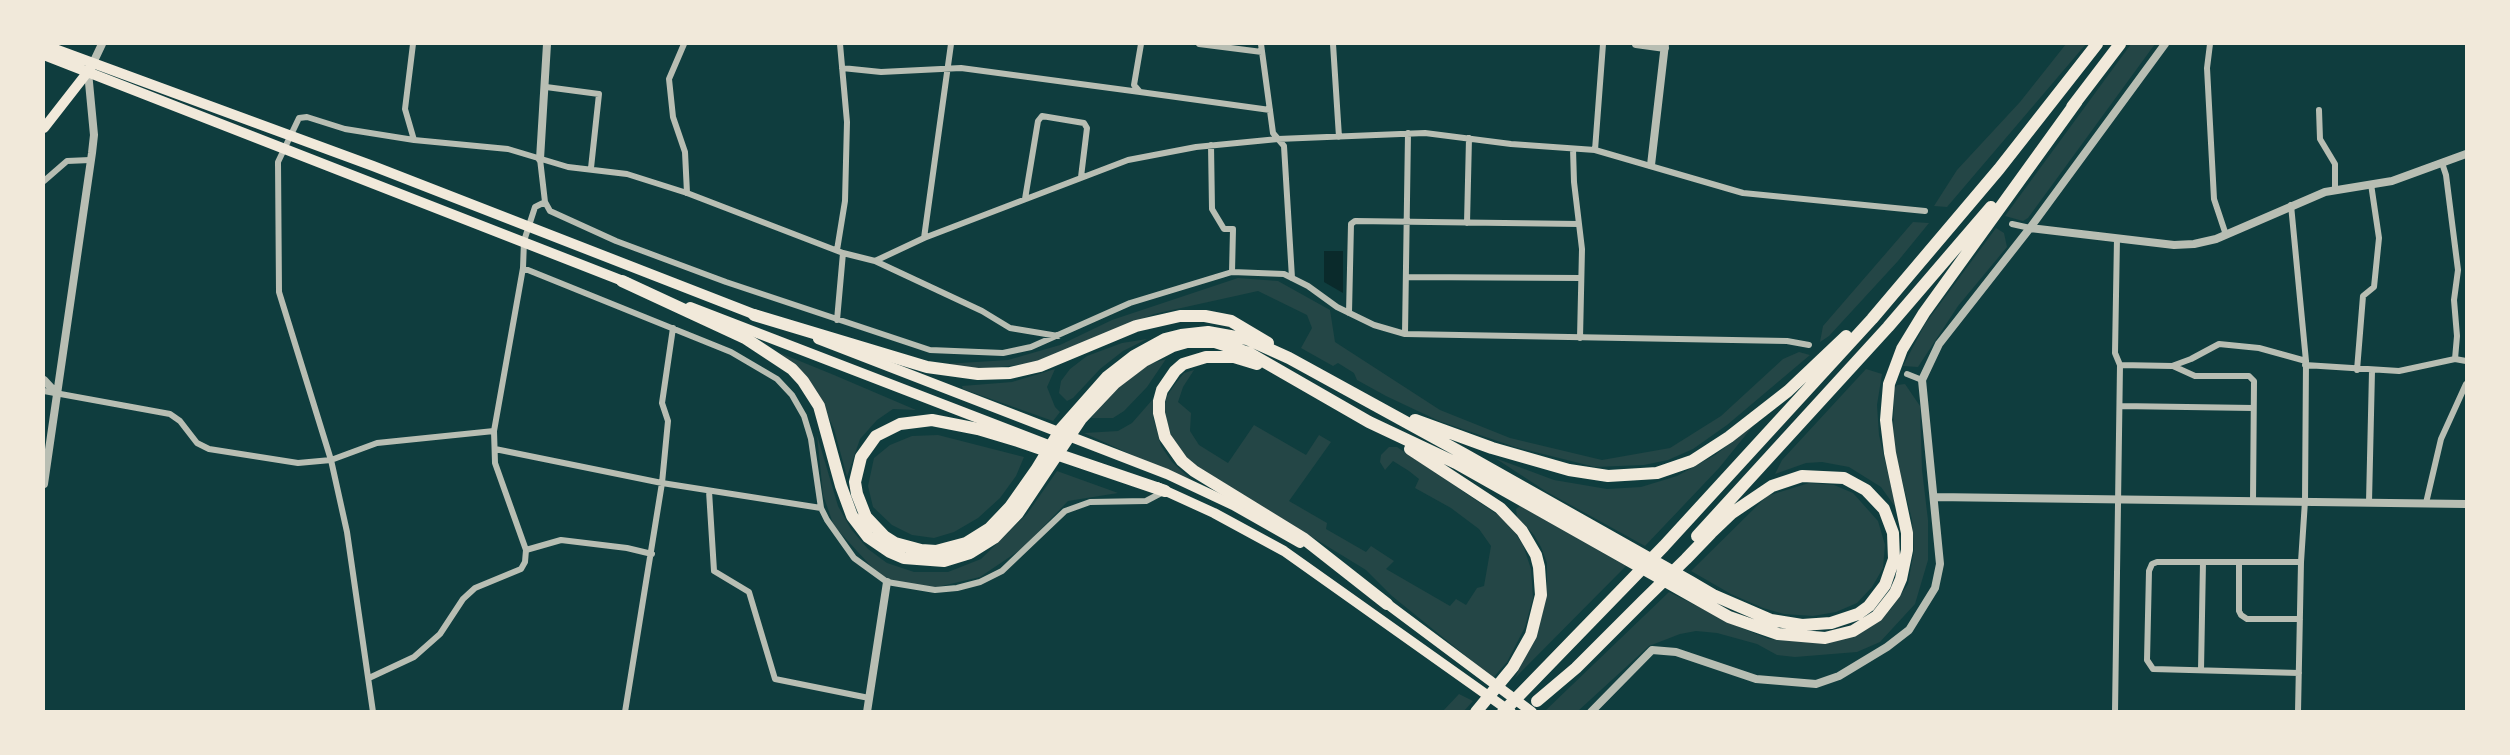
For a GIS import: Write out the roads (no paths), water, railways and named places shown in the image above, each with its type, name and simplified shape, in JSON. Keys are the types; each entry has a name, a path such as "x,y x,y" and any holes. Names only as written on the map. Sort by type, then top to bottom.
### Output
{"highway":[{"path":"1503,711 1665,546 1872,319 1999,169 2097,44"},
{"path":"1087,403 1144,361 1166,349 1187,342 1227,344 1249,353 1280,373 1369,422 1456,463 1708,606 1746,624 1778,634 1809,639 1840,636 1877,616 1895,593 1905,566 1907,550 1905,515 1890,453 1886,420 1889,384 1898,358 1911,331 2120,44"},
{"path":"44,45 90,68 283,148 1166,491 1214,513 1284,551 1511,711"},
{"path":"44,55 90,68 290,136 1194,486 1298,542 1535,706"},
{"path":"44,127 90,68"},
{"path":"1527,711 1535,706 1683,557 1896,318 2077,101"},
{"path":"1377,406 1492,448 1569,470 1625,477 1675,468 1692,461 1729,437 1814,367 1867,315 1971,196 1999,169"},
{"path":"622,281 746,338 792,369 819,406 841,486 852,516 868,537 890,552 904,558 931,562 970,553 1006,528 1040,472 1061,429 1087,403 1107,377 1134,356 1180,334 1208,332 1234,335 1289,358 1713,595 1771,620 1817,625 1844,620 1857,614 1869,606 1885,585 1891,572 1895,546 1889,520 1871,495 1844,478 1815,475 1788,479 1752,498 1683,557"},
{"path":"754,315 927,367 961,373 1010,373 1040,366 1136,326 1180,316 1205,316 1231,321 1249,330 1289,358"},
{"path":"1280,373 1234,357 1206,357 1183,364 1168,380 1159,401 1159,413 1165,438 1182,461 1194,471 1303,538 1388,604"},
{"path":"1040,472 990,528 966,543 936,551 908,547 884,536 866,517 855,482 861,457 876,436 900,424 932,420 988,432 1166,491"},
{"path":"1369,422 1487,499 1522,531 1536,555 1541,581 1536,621 1522,651 1501,683 1476,711"}],"street":[{"path":"44,484 94,135 90,68 102,44"},
{"path":"413,44 405,109 414,140"},
{"path":"547,44 540,159 545,202 550,210 616,241 837,320 930,350 1004,353 1058,337 1130,303 1232,272 1284,274 1349,313 1374,325 1405,334 1787,341 1809,345"},
{"path":"684,44 669,79 673,117 685,152 687,193"},
{"path":"837,320 847,133 840,44"},
{"path":"924,238 951,44"},
{"path":"1140,92 1134,85 1141,44"},
{"path":"1199,44 1262,52"},
{"path":"1261,44 1273,133 1284,146 1292,278"},
{"path":"1333,44 1339,136"},
{"path":"1595,150 1603,44"},
{"path":"1636,44 1665,46 1651,165"},
{"path":"1591,711 1652,650 1676,652 1756,679 1779,683 1816,684 1839,676 1887,647 1909,630 1920,617 1935,588 1940,564 1922,380 1939,344 2030,228 2165,44"},
{"path":"2210,44 2207,68 2214,199 2226,235"},
{"path":"842,68 880,72 948,68 1270,110"},
{"path":"546,87 599,94 591,168"},
{"path":"2319,110 2320,140 2334,164 2335,190"},
{"path":"1026,199 1038,121 1042,116 1084,123 1087,128 1081,177"},
{"path":"373,711 347,532 331,460 279,292 278,162 299,118 307,117 345,129 414,140 508,149 568,167 627,174 687,193 840,251 875,261 982,311 1010,328 1058,337"},
{"path":"1405,334 1408,133"},
{"path":"875,261 924,238 1128,160 1211,145 1339,136 1408,133 1595,150 1743,194 1925,211"},
{"path":"1467,223 1469,138"},
{"path":"1211,145 1212,209 1224,229 1233,229 1232,272"},
{"path":"1573,149 1579,224 1580,338"},
{"path":"2012,224 2174,245 2194,244 2226,235 2291,205 2335,190 2391,180 2466,154"},
{"path":"44,182 67,161 90,160"},
{"path":"2442,163 2446,175 2458,270 2454,300 2457,336 2455,359"},
{"path":"2357,370 2363,296 2374,287 2379,238 2371,184"},
{"path":"369,678 414,657 440,634 463,599 475,588 521,569 525,562 526,550 495,463 494,431 523,268 524,241 535,207 545,202"},
{"path":"2291,205 2305,363 2305,501 2301,562 2298,711"},
{"path":"1349,313 1351,224 1355,221 1579,224"},
{"path":"2115,711 2120,500 2120,365 2115,353 2117,238"},
{"path":"523,268 673,328 755,364 777,379 792,395 804,416 811,439 821,508 840,541 854,558 887,582 935,590 957,588 980,582 1002,571 1065,511 1090,502 1146,501 1166,491"},
{"path":"2458,270 2466,271"},
{"path":"1407,277 1581,279"},
{"path":"625,711 662,483 668,421 662,403 673,328"},
{"path":"2120,365 2172,366 2219,344 2259,348 2305,363 2357,370 2399,371 2455,359 2466,361"},
{"path":"2172,366 2195,376 2249,376 2254,381 2253,501"},
{"path":"2369,502 2372,371"},
{"path":"1907,374 1922,380"},
{"path":"44,380 56,393"},
{"path":"2426,503 2441,439 2466,384"},
{"path":"44,391 170,414 180,421 197,443 209,449 298,463 331,460 377,443 494,431"},
{"path":"2120,406 2253,408"},
{"path":"495,448 662,483 821,508"},
{"path":"709,491 714,571 749,591 776,679 869,698"},
{"path":"1934,497 2466,503"},
{"path":"526,550 561,540 627,548 652,554"},
{"path":"2299,674 2153,669 2149,666 2149,571 2152,564 2157,562 2301,562"},
{"path":"2201,670 2203,562"},
{"path":"2239,562 2239,611 2241,615 2247,619 2300,619"},
{"path":"867,711 887,582"}]}
